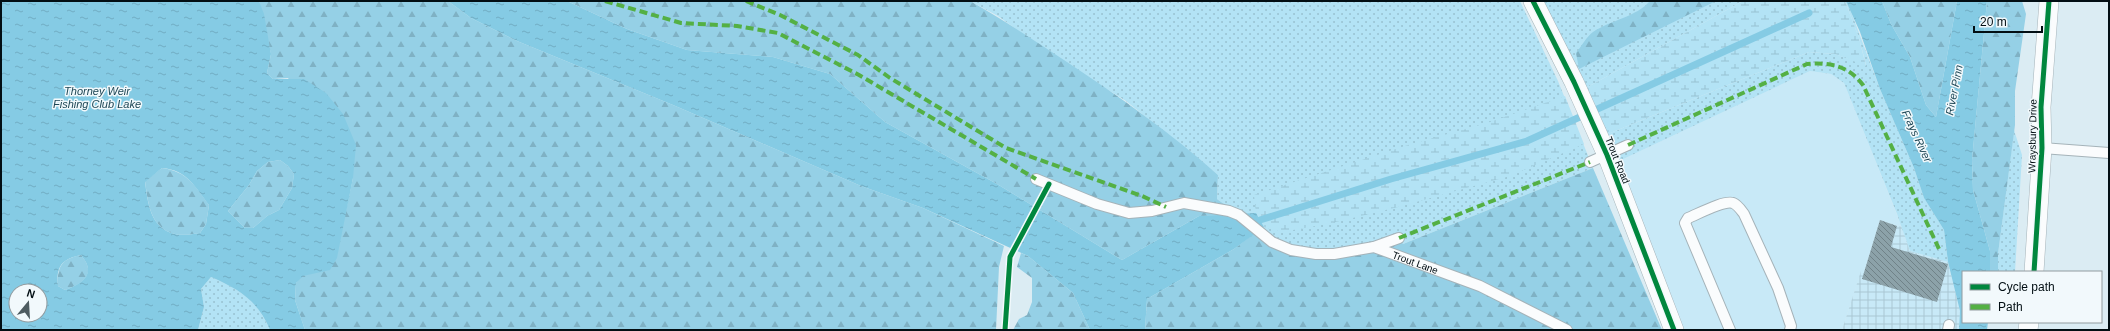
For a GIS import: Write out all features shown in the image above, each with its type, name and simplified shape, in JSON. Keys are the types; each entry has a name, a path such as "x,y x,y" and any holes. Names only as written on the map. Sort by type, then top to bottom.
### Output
{"street":[{"name":"Trout Road","path":"1533,1 1574,82 1599,153 1674,330"},
{"name":"Wraysbury Drive","path":"2034,271 2042,148 2040,107 2049,1"}],"lane":[{"path":"1599,153 1628,145"},
{"path":"2042,148 2109,153"},
{"path":"1036,179 1097,204 1120,211 1140,213 1184,203 1198,204 1239,215 1257,231 1278,246 1307,252 1334,254 1374,247 1399,238"},
{"path":"1730,330 1686,223 1688,218 1724,203 1732,202 1738,206 1744,214 1778,288 1791,326 1790,330"},
{"name":"Trout Lane","path":"1374,247 1480,286 1567,330"}],"shaded area":[{"path":"1810,71 1831,74 1844,83 1902,227 1880,220 1864,272 1861,272 1842,330 1683,330 1679,315 1617,162"},
{"path":"1880,220 1902,227 1910,251 1948,262 1960,311 1959,330 1842,330 1861,271 1864,272"}],"green space":[{"path":"259,1 448,1 471,18 517,41 673,105 861,186 923,208 1004,246 999,267 996,330 305,330 295,300 296,283 345,215 353,178 288,78 273,79 267,73 271,54"},
{"path":"567,1 970,1 1087,75 1145,116 1182,145 1218,175 1217,199 1239,215 1199,216 1122,260 997,184 885,122 830,74 773,57 687,50 627,29"},
{"path":"970,1 1520,1 1558,81 1593,168 1403,244 1401,240 1335,251 1292,248 1260,230 1264,227 1256,214 1239,215 1217,199 1218,175 1126,101 1050,54 998,16"},
{"path":"1540,1 1743,1 1584,89"},
{"path":"1650,1 1716,1 1579,69 1576,53 1593,32 1631,15"},
{"path":"1743,1 1845,1 1859,38 1866,66 1835,54 1809,52 1603,136 1584,89"},
{"path":"1845,1 1847,1 1880,89 1914,168 1924,198 1944,230 1948,262 1910,251 1897,214 1844,83 1831,74 1810,71 1617,162 1603,136 1809,52 1835,54 1866,65 1859,38"},
{"path":"1882,1 1957,1 1936,117 1926,105 1910,57 1891,24"},
{"path":"1987,1 2022,1 2026,14 2015,91 2015,125 1998,254 1998,271 1990,271 1990,251 1973,190 1972,160"},
{"path":"1565,96 1584,144 1510,176 1398,207 1332,223 1282,232 1264,227 1256,213 1254,195 1408,145 1487,123"},
{"path":"2014,130 2022,155 2015,271 1998,271 1998,254"},
{"path":"280,160 288,166 294,174 292,188 279,210 267,216 253,228 245,228 228,211 249,185 257,171 268,162"},
{"path":"162,168 178,172 190,180 209,205 206,224 200,233 178,235 167,231 155,220 149,206 145,181"},
{"path":"1593,168 1662,330 1145,330 1147,299 1234,249 1256,232 1308,254 1401,240 1403,244"},
{"path":"1021,253 1028,256 1073,293 1090,330 1013,330 1019,319 1027,315 1032,302 1032,278 1017,267"},
{"path":"81,255 88,268 86,277 83,281 65,290 58,286 58,274 62,265 69,259"},
{"path":"211,277 239,291 253,303 270,330 198,330 204,307 201,289"}],"water":[{"name":"Thorney Weir Fishing Club Lake","path":"1,1 259,1 264,14 271,54 267,73 273,79 304,79 326,93 343,114 356,145 353,178 337,258 330,270 303,276 296,283 295,300 305,330 270,330 260,311 246,297 239,291 211,277 201,289 204,307 198,330 1,330","holes":["280,160 288,166 294,174 292,188 279,210 267,216 253,228 245,228 228,211 249,185 257,171 268,162","162,168 171,169 190,180 209,205 206,224 200,233 178,235 167,231 155,220 149,206 145,182","81,255 88,268 86,277 82,281 65,290 58,286 58,274 61,265 69,259"]},
{"path":"448,1 567,1 627,29 687,50 773,57 830,74 885,122 997,184 1122,260 1199,216 1256,213 1264,227 1234,249 1147,299 1145,330 1090,330 1073,293 1028,256 923,208 861,186 673,105 517,41 471,18"},
{"path":"1846,1 1882,1 1891,24 1910,57 1926,105 1936,117 1957,1 1987,1 1972,160 1973,190 1990,251 1990,271 1962,271 1962,323 1988,323 1987,330 1959,330 1960,311 1948,262 1944,230 1924,198 1914,168 1880,89 1860,32"}],"building":[{"path":"1880,220 1897,226 1891,247 1948,264 1937,302 1862,279"}],"waterway":[{"path":"1260,220 1391,179 1527,141 1809,13"}],"marked path":[{"path":"605,1 681,23 737,26 778,33 859,75 1036,179"},
{"path":"746,1 780,15 858,55 890,78 1006,148 1142,196 1166,207"},
{"path":"1628,145 1807,64 1831,65 1845,69 1852,73 1863,85 1939,249"},
{"path":"1399,238 1590,162"}],"cycle path":[{"path":"1533,1 1574,82 1607,155 1674,330"},
{"path":"2034,271 2042,148 2041,107 2049,1"},
{"path":"1005,330 1010,257 1049,184"}],"water label":[{"name":"River Pinn","path":"1954,90"},
{"name":"Frays River","path":"1917,136"}]}
